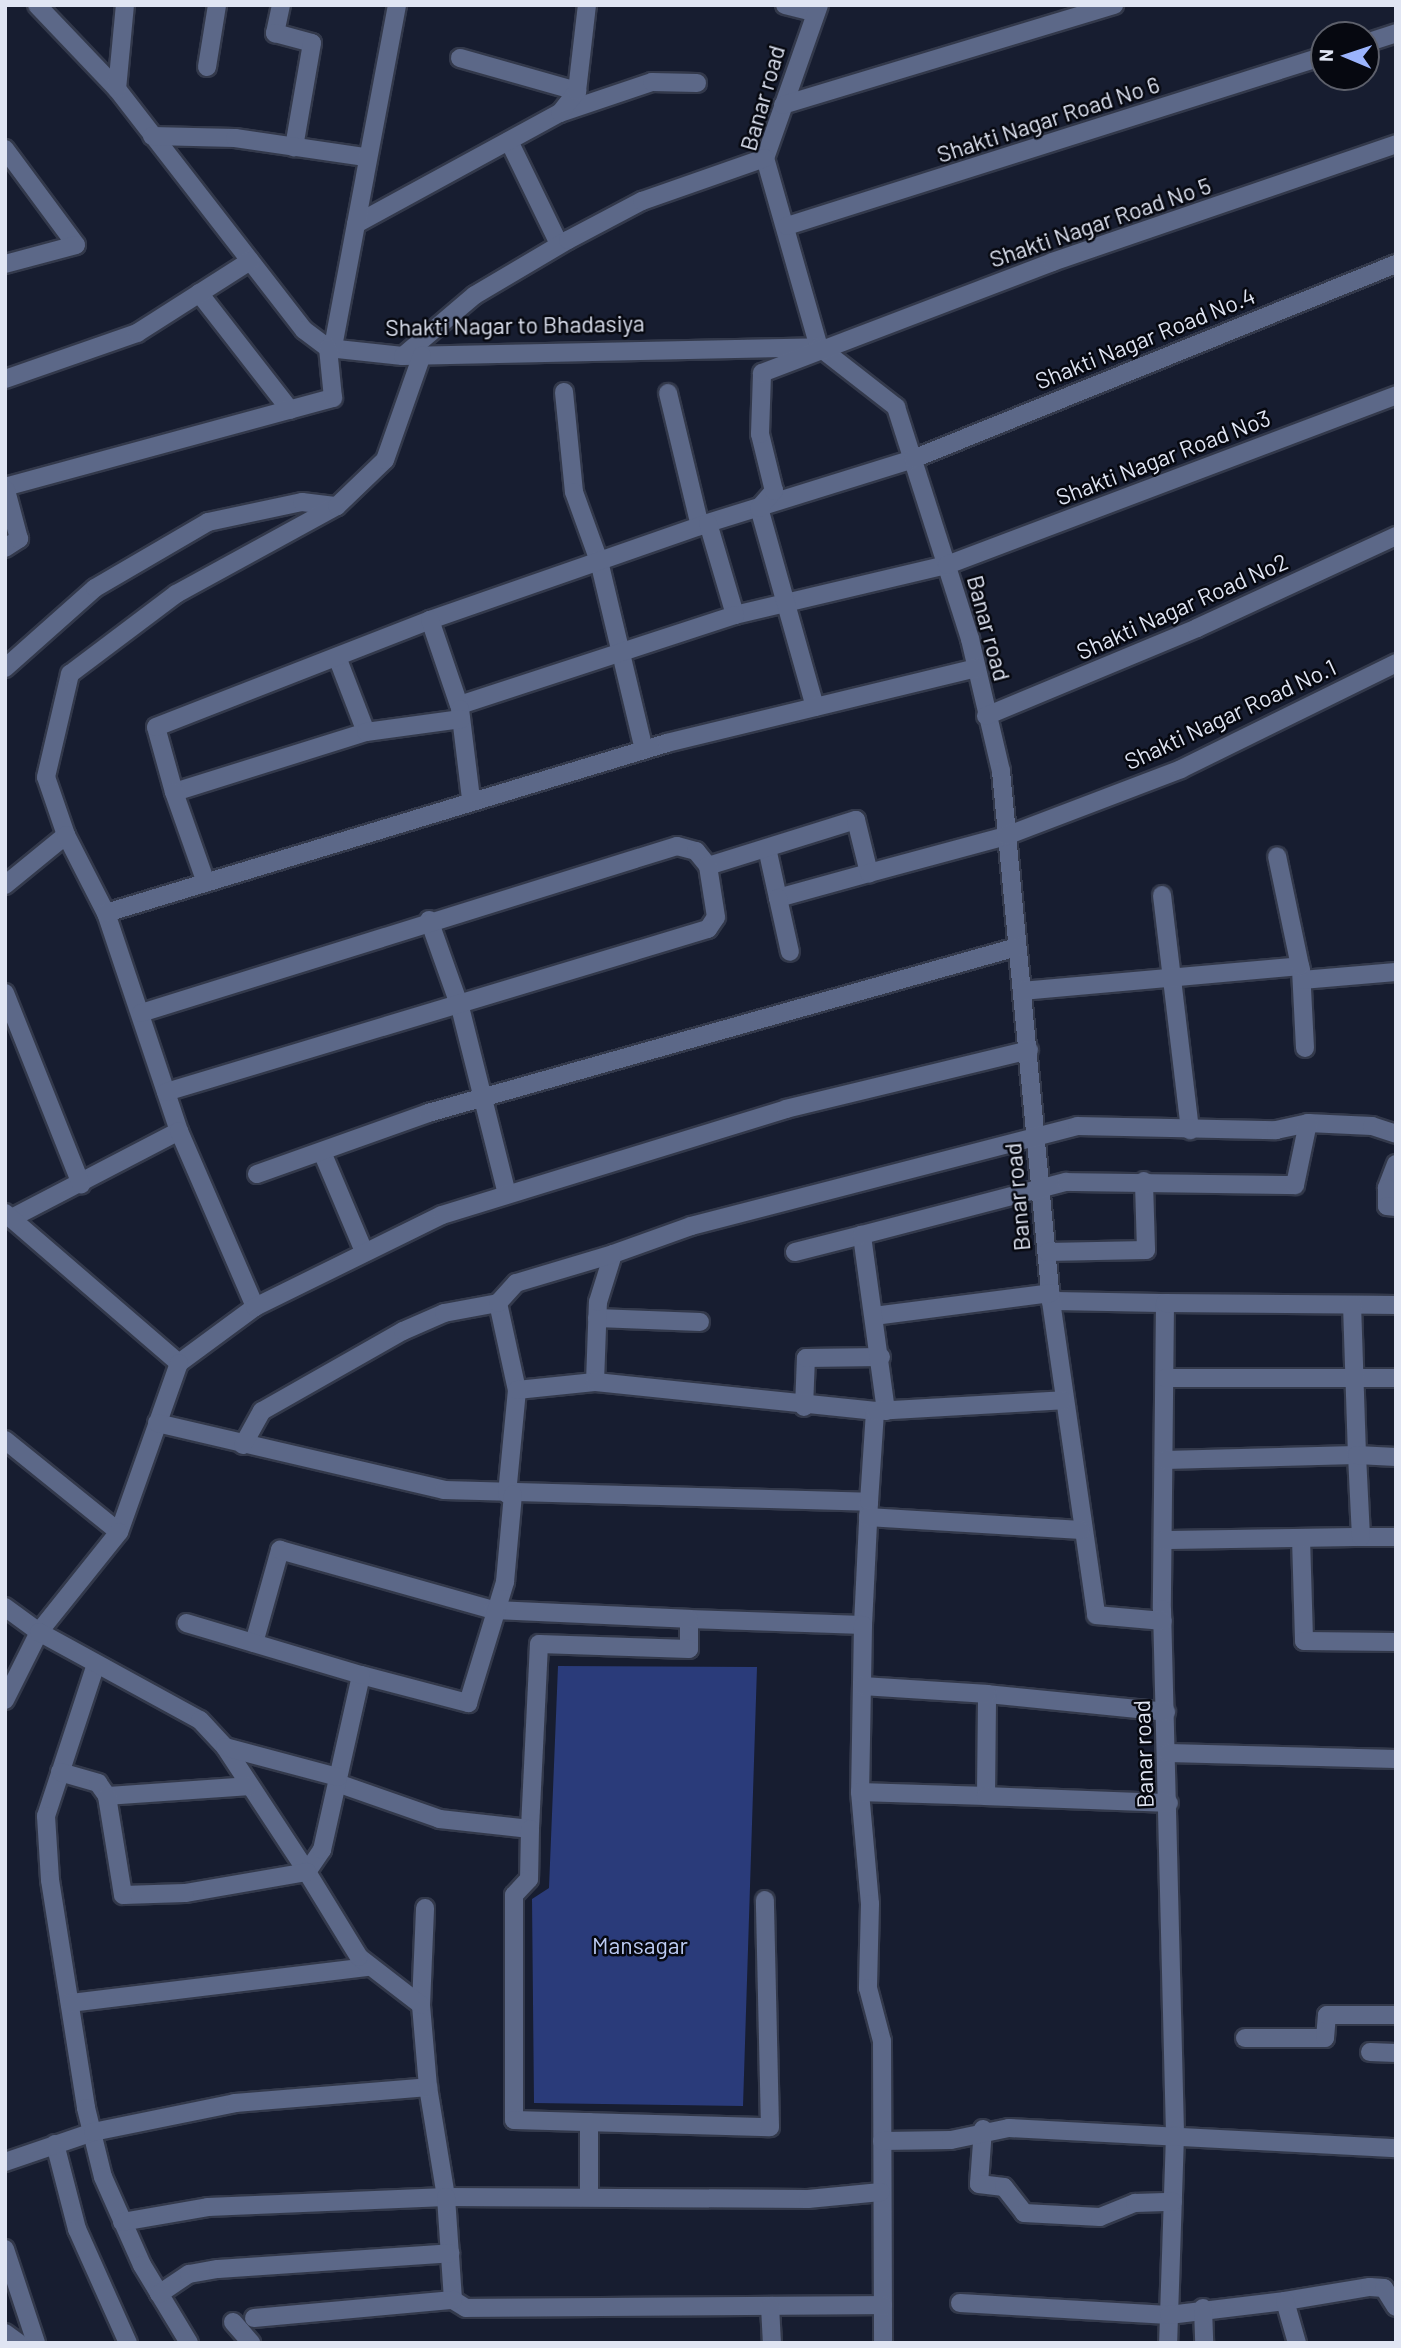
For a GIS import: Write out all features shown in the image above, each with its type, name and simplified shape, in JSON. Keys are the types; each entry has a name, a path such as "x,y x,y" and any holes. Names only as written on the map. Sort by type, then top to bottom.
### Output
{"street":[{"path":"37,5 117,89 304,330 331,348"},
{"path":"117,89 124,5"},
{"path":"207,67 217,5"},
{"path":"281,5 275,33 312,43 294,147"},
{"path":"5,548 19,539 6,488 333,398 331,348 397,5"},
{"path":"560,113 577,91 587,5"},
{"path":"785,5 816,9"},
{"path":"783,105 1114,5"},
{"name":"Banar road","path":"816,9 765,158 787,226 819,347 896,407 947,565 976,668 1001,771 1051,1297 1081,1530 1099,1619 1163,1621"},
{"path":"460,58 577,91"},
{"name":"Shakti Nagar Road No 6","path":"787,226 1310,60"},
{"path":"356,224 560,113 652,82 697,83"},
{"path":"152,136 294,147 366,157"},
{"path":"509,141 559,244"},
{"name":"Shakti Nagar Road No 5","path":"819,347 1396,144"},
{"path":"5,149 76,245 5,264"},
{"path":"403,356 475,295 559,244 642,201 765,158"},
{"path":"5,379 137,333 250,261"},
{"name":"Shakti Nagar Road No.4","path":"174,792 156,727 430,620 704,524 913,459 1396,264"},
{"path":"200,293 289,410"},
{"path":"815,707 760,508 774,491 760,434 762,373 777,362 804,359 819,347"},
{"name":"Shakti Nagar to Bhadasiya","path":"331,348 403,356 819,347"},
{"path":"255,1307 179,1131 106,913 66,835 46,777 70,674 176,594 337,506 385,460 422,355"},
{"path":"564,392 574,492 599,561 644,750"},
{"path":"668,393 704,524 735,615"},
{"name":"Shakti Nagar Road No3","path":"174,792 366,733 460,712 620,650 735,615 947,565 1396,395"},
{"path":"5,668 95,588 208,522 302,502 337,506"},
{"name":"Shakti Nagar Road No2","path":"986,716 1197,628 1396,536"},
{"path":"430,620 460,712 471,799"},
{"path":"337,657 366,733"},
{"name":"Shakti Nagar Road No.1","path":"778,898 1006,836 1181,769 1396,663"},
{"path":"106,913 471,799 644,750 976,668"},
{"path":"174,792 206,883"},
{"path":"708,866 856,820 869,873"},
{"path":"5,885 66,835"},
{"path":"141,1013 429,920 677,846 696,851 708,866 716,917 708,929 460,1007 166,1092"},
{"path":"767,848 790,951"},
{"path":"1277,856 1301,973 1305,1048"},
{"path":"1162,895 1174,976 1190,1130"},
{"path":"429,920 460,1007 507,1194"},
{"path":"257,1174 481,1099 1017,947"},
{"path":"1022,990 1174,976 1396,972"},
{"path":"5,993 81,1184"},
{"path":"5,1700 39,1632 119,1532 179,1363 255,1307 363,1249 507,1194 786,1109 1029,1050"},
{"path":"795,1252 1041,1186 1144,1181 1295,1185 1308,1123"},
{"path":"243,1445 262,1411 298,1387 444,1313 498,1303 516,1283 613,1254 691,1226 1036,1132 1077,1126 1190,1130 1308,1123 1372,1126 1396,1135"},
{"path":"179,1131 81,1184 9,1215 179,1363"},
{"path":"322,1152 363,1249"},
{"path":"1396,1164 1387,1188 1387,1206 1396,1207"},
{"path":"1047,1252 1146,1250 1144,1181"},
{"path":"862,1235 881,1357 880,1411 869,1510 863,1625 860,1792 870,1904 868,1988 882,2041 883,2343"},
{"path":"595,1382 597,1318 613,1254"},
{"path":"874,1316 1051,1297 1166,1303 1396,1306"},
{"path":"187,1623 361,1675 468,1703 493,1610 505,1582 517,1390 498,1303"},
{"name":"Banar road","path":"1166,1303 1163,1621 1175,2135 1168,2343"},
{"path":"1352,1305 1361,1537"},
{"path":"597,1318 700,1322"},
{"path":"804,1407 806,1358 881,1357"},
{"path":"1165,1378 1396,1378"},
{"path":"517,1390 595,1382 804,1407 880,1411 1063,1400"},
{"path":"157,1423 443,1490 869,1510 1081,1530"},
{"path":"5,1440 119,1532"},
{"path":"1164,1460 1357,1455 1396,1457"},
{"path":"1163,1539 1396,1537"},
{"path":"1301,1538 1304,1641 1396,1642"},
{"path":"254,1643 280,1550 493,1610 863,1625"},
{"path":"5,1607 39,1632 200,1720 225,1747 368,1967 421,2005"},
{"path":"689,1619 689,1649 539,1644 529,1879 513,1895 514,2120 770,2127 765,1900"},
{"path":"96,1664 46,1816 71,2003 93,2132 122,2222 159,2294 189,2343"},
{"path":"60,1772 98,1783 107,1796 123,1895 185,1893 307,1872 322,1850 361,1675"},
{"path":"863,1686 987,1693 1166,1712"},
{"path":"986,1796 987,1693"},
{"path":"225,1747 337,1780 440,1819 530,1829"},
{"path":"1168,1753 1396,1759"},
{"path":"107,1796 249,1786"},
{"path":"860,1792 1169,1803"},
{"path":"425,1908 421,2005 428,2087 446,2197 453,2300"},
{"path":"71,2003 368,1967"},
{"path":"1245,2038 1325,2038 1327,2015 1396,2015"},
{"path":"1370,2052 1396,2053"},
{"path":"5,2162 93,2132 235,2104 428,2087"},
{"path":"589,2122 589,2196"},
{"path":"882,2141 951,2140 983,2129 1175,2135 1396,2148"},
{"path":"983,2129 979,2184 1004,2187 1024,2213 1100,2217 1135,2203 1173,2202"},
{"path":"55,2144 77,2229 128,2343"},
{"path":"122,2222 208,2207 446,2197 808,2199 881,2192"},
{"path":"5,2249 36,2343"},
{"path":"159,2294 189,2274 218,2269 450,2253"},
{"path":"960,2303 1169,2315 1203,2308 1285,2301 1370,2287 1384,2288 1396,2307"},
{"path":"254,2318 453,2300 466,2308 883,2305"},
{"path":"1285,2301 1297,2343"},
{"path":"770,2306 772,2343"},
{"path":"1203,2308 1204,2343"},
{"path":"233,2322 251,2343"},
{"path":"5,2333 19,2343"}],"green space":[{"name":"Mansagar","path":"558,1666 757,1667 743,2106 534,2103 532,1899 549,1888"}]}
